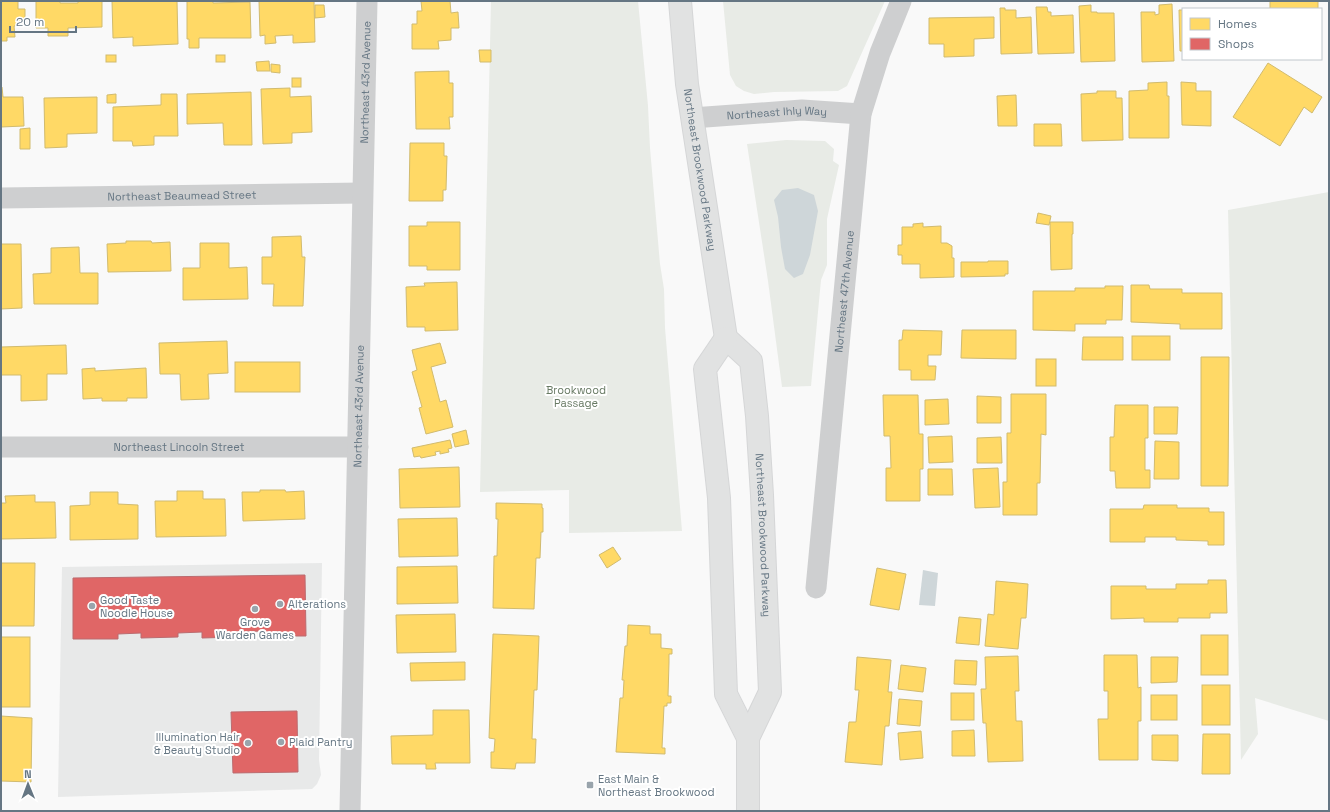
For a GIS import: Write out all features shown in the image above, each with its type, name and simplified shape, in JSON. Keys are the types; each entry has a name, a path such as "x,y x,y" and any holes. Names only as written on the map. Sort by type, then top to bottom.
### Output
{"main road":[{"name":"Northeast Brookwood Parkway","path":"680,1 687,84 726,338 751,360 757,416 762,495 770,692 748,738 748,811"},
{"name":"Northeast Brookwood Parkway","path":"726,338 705,369 719,498 726,694 748,738"}],"street":[{"name":"Northeast 43rd Avenue","path":"350,811 367,1"},
{"name":"Northeast 47th Avenue","path":"816,588 861,114 880,53 901,1"},
{"name":"Northeast Ihly Way","path":"692,118 802,110 861,114"},
{"name":"Northeast Beaumead Street","path":"1,198 362,193"},
{"name":"Northeast Lincoln Street","path":"1,447 358,447"}],"shaded area":[{"path":"798,188 814,195 818,211 810,255 803,274 794,278 785,269 778,217 774,200 782,190"},
{"path":"322,563 319,760 321,775 317,784 312,789 58,797 62,567"},
{"path":"923,570 938,573 935,606 919,605"}],"green space":[{"name":"Brookwood Passage","path":"491,1 638,1 648,106 660,264 664,289 665,328 682,531 569,533 569,490 480,492"},
{"path":"723,1 885,1 847,86 838,91 774,92 754,94 744,91 736,86 730,75"},
{"path":"786,140 825,141 834,149 833,161 839,165 827,219 827,265 821,280 811,386 782,387 768,281 747,144"},
{"path":"1329,192 1329,721 1255,698 1258,734 1241,760 1228,210"}],"building: Homes":[{"path":"1,1 18,1 18,9 25,9 25,23 19,23 19,26 14,26 15,37 7,37 7,41 1,41"},
{"path":"36,1 78,3 78,1 102,1 102,27 68,28 68,36 48,36 48,28 36,28"},
{"path":"112,1 177,1 178,44 133,46 133,37 113,38"},
{"path":"187,1 213,1 213,3 250,2 251,38 199,38 199,48 189,48 189,39 187,39"},
{"path":"259,1 314,1 315,42 293,43 293,35 275,36 276,43 265,44 265,35 260,36"},
{"path":"421,1 450,1 451,13 458,12 459,28 451,28 451,40 438,41 439,49 412,49 412,24 417,24 417,11 422,11"},
{"path":"1270,1 1318,1 1318,8 1270,8"},
{"path":"1172,4 1174,61 1142,62 1141,12 1155,12 1155,15 1159,14 1159,5"},
{"path":"315,5 324,5 325,17 315,18"},
{"path":"1091,5 1091,12 1114,13 1115,61 1081,62 1079,6"},
{"path":"1036,7 1047,7 1048,12 1051,12 1051,16 1073,15 1074,53 1038,54"},
{"path":"1000,8 1005,8 1005,10 1016,10 1016,18 1031,17 1032,53 1001,54"},
{"path":"1179,10 1182,10 1182,51 1180,51"},
{"path":"994,17 994,38 974,39 974,56 944,57 944,44 929,44 929,18"},
{"path":"479,50 491,50 491,62 480,62"},
{"path":"106,55 116,55 116,62 106,62"},
{"path":"216,55 225,55 225,62 216,62"},
{"path":"269,61 270,71 257,71 256,62"},
{"path":"1268,63 1322,97 1312,113 1304,107 1280,146 1233,117"},
{"path":"271,64 280,65 280,73 271,72"},
{"path":"449,71 449,83 453,83 453,117 449,117 450,129 416,129 415,72"},
{"path":"292,78 301,78 301,87 292,87"},
{"path":"1167,82 1167,96 1169,96 1169,138 1129,138 1129,91 1148,90 1148,83"},
{"path":"1181,82 1196,83 1196,91 1211,91 1211,126 1182,125"},
{"path":"1,87 3,97 23,97 24,126 1,127"},
{"path":"290,88 290,97 311,96 312,132 292,133 292,143 263,144 261,89"},
{"path":"1097,91 1116,91 1116,98 1122,98 1123,140 1082,141 1081,94 1097,93"},
{"path":"251,92 252,145 224,145 223,123 187,124 187,94"},
{"path":"116,94 116,103 107,103 107,95"},
{"path":"161,94 177,94 178,136 154,136 154,145 133,146 132,141 113,141 113,107 161,105"},
{"path":"1016,95 1017,126 998,126 997,96"},
{"path":"97,97 97,133 67,134 67,147 45,148 44,98"},
{"path":"1034,124 1061,124 1062,146 1034,146"},
{"path":"30,128 30,149 20,149 20,129"},
{"path":"410,143 444,143 444,156 447,156 446,190 443,190 443,201 409,201"},
{"path":"1038,213 1051,216 1049,225 1036,223"},
{"path":"427,222 460,222 460,270 427,270 427,266 409,266 409,226 427,226"},
{"path":"1050,222 1073,222 1072,269 1051,270"},
{"path":"923,223 923,227 941,226 941,243 947,243 952,246 952,258 954,258 954,277 920,278 920,264 902,264 902,255 898,255 898,245 902,245 902,227 913,227 913,224"},
{"path":"301,236 302,257 305,257 303,306 273,306 274,284 262,284 262,257 272,257 272,237"},
{"path":"126,241 151,241 152,243 170,242 171,271 108,272 107,244 126,243"},
{"path":"200,243 229,243 229,268 247,267 248,299 183,300 183,268 200,268"},
{"path":"1,244 21,244 22,308 1,309"},
{"path":"79,247 80,273 98,273 98,304 34,304 33,274 51,273 51,248"},
{"path":"1008,261 1008,274 1005,274 1005,276 961,277 961,262"},
{"path":"457,282 458,330 425,331 425,327 407,327 406,287 425,286 424,283"},
{"path":"1131,285 1149,285 1150,289 1182,289 1182,293 1222,293 1222,329 1180,329 1180,324 1131,322"},
{"path":"1105,286 1123,286 1122,320 1106,320 1106,324 1075,324 1075,331 1033,330 1033,291 1075,291 1075,288 1105,288"},
{"path":"903,330 942,331 941,355 928,355 928,366 936,366 935,380 911,380 911,370 899,370 899,340 902,340"},
{"path":"962,330 1016,330 1016,359 961,358"},
{"path":"1132,336 1170,336 1170,360 1132,360"},
{"path":"1083,337 1123,337 1123,360 1082,360"},
{"path":"227,341 228,373 208,374 209,399 181,400 180,374 160,374 159,343"},
{"path":"440,343 446,363 431,367 440,402 446,400 453,427 426,434 419,408 422,407 412,372 417,370 412,350"},
{"path":"66,345 67,374 47,374 47,400 21,401 21,375 1,375 1,347"},
{"path":"1201,357 1229,357 1228,486 1201,486"},
{"path":"1036,359 1056,359 1056,386 1036,386"},
{"path":"235,362 300,362 300,392 235,392"},
{"path":"95,368 95,371 146,368 147,398 127,398 127,401 102,401 102,398 83,399 82,369"},
{"path":"1011,394 1046,394 1046,435 1041,434 1040,483 1037,483 1037,515 1003,515 1003,482 1007,482 1007,433 1011,433"},
{"path":"883,395 918,395 919,434 923,434 923,469 920,469 920,501 886,501 886,468 891,468 890,436 884,436"},
{"path":"977,396 1001,397 1001,423 977,423"},
{"path":"948,399 949,424 925,425 925,400"},
{"path":"1115,405 1148,405 1148,438 1145,438 1145,470 1150,470 1150,488 1116,488 1115,471 1110,471 1110,437 1114,437"},
{"path":"1154,407 1178,407 1177,434 1154,434"},
{"path":"466,430 469,444 455,447 452,434"},
{"path":"952,436 953,462 929,463 928,437"},
{"path":"1001,437 1002,463 977,463 977,438"},
{"path":"450,440 452,448 448,449 449,452 440,454 440,451 435,452 436,455 421,458 420,456 414,457 412,448"},
{"path":"1155,441 1179,442 1179,479 1154,479"},
{"path":"459,467 460,507 400,508 399,469"},
{"path":"998,468 1000,507 975,508 973,469"},
{"path":"928,469 952,469 953,495 928,495"},
{"path":"260,490 285,490 286,492 304,491 305,519 243,521 242,492 260,492"},
{"path":"177,491 203,491 203,499 225,499 226,536 156,537 155,501 177,501"},
{"path":"90,492 118,492 118,504 138,505 138,539 70,540 70,506 90,505"},
{"path":"35,495 35,502 55,502 56,538 1,539 1,503 6,503 5,496"},
{"path":"496,503 542,504 543,532 541,532 540,558 536,558 534,609 493,608 494,556 497,556 498,519 496,519"},
{"path":"1144,505 1177,505 1177,508 1209,508 1209,512 1224,512 1224,545 1208,545 1208,541 1176,540 1176,537 1145,537 1145,542 1110,542 1110,509 1143,509"},
{"path":"457,518 458,556 399,557 398,519"},
{"path":"613,547 621,559 607,568 599,555"},
{"path":"1,563 35,563 34,626 1,626"},
{"path":"457,566 458,603 397,604 397,567"},
{"path":"877,568 906,574 899,610 870,605"},
{"path":"1208,580 1226,580 1227,613 1210,613 1210,618 1178,618 1178,622 1144,622 1144,618 1111,619 1111,586 1146,586 1146,589 1176,589 1176,584 1208,584"},
{"path":"996,581 1028,584 1026,618 1021,618 1018,649 985,646 988,614 994,615"},
{"path":"455,614 456,652 397,653 396,615"},
{"path":"959,617 981,619 979,645 956,643"},
{"path":"628,625 650,626 650,634 661,634 661,648 672,649 672,654 669,654 668,696 671,696 671,703 667,703 667,706 664,706 662,748 665,748 665,754 616,752 620,698 623,698 624,680 622,680 625,646 627,646"},
{"path":"493,634 539,636 537,690 534,690 532,739 536,739 535,763 516,763 515,769 491,768 491,752 494,752 495,739 489,738"},
{"path":"1201,635 1228,635 1228,675 1201,675"},
{"path":"1,637 30,637 30,707 1,707"},
{"path":"1104,655 1137,655 1138,688 1141,687 1141,721 1138,721 1138,760 1099,760 1098,719 1108,719 1108,691 1104,691"},
{"path":"1018,656 1019,691 1015,691 1016,721 1022,721 1023,761 988,762 986,723 983,723 981,689 986,689 985,657"},
{"path":"857,657 891,660 888,692 892,692 889,726 885,726 882,765 845,762 849,722 856,722 859,690 855,690"},
{"path":"1151,657 1178,657 1177,682 1151,683"},
{"path":"955,660 977,661 976,685 954,684"},
{"path":"465,662 465,680 411,681 410,663"},
{"path":"901,665 926,668 923,692 898,689"},
{"path":"1202,685 1230,685 1230,725 1202,725"},
{"path":"951,693 974,693 974,720 951,720"},
{"path":"1151,695 1177,695 1177,720 1151,720"},
{"path":"899,699 922,701 920,726 897,724"},
{"path":"433,710 469,710 470,763 435,763 436,769 426,769 426,764 392,764 391,736 433,735"},
{"path":"1,716 32,718 31,782 1,781"},
{"path":"974,730 975,756 952,756 952,731"},
{"path":"921,731 923,758 900,760 898,733"},
{"path":"1203,734 1230,734 1230,774 1202,774"},
{"path":"1152,735 1178,735 1178,761 1152,760"}],"building: Shops":[{"path":"305,575 306,636 262,636 262,631 237,632 237,637 202,638 202,632 178,633 178,637 141,638 141,633 118,634 118,639 73,639 73,578"},
{"path":"297,711 298,772 233,773 231,712"}],"place":[{"name":"Alterations","path":"280,604"},
{"name":"Good Taste Noodle House","path":"92,606"},
{"name":"Grove Warden Games","path":"255,609"},
{"name":"Plaid Pantry","path":"281,742"},
{"name":"Illumination Hair & Beauty Studio","path":"248,743"},
{"name":"East Main & Northeast Brookwood","path":"590,785"}]}
